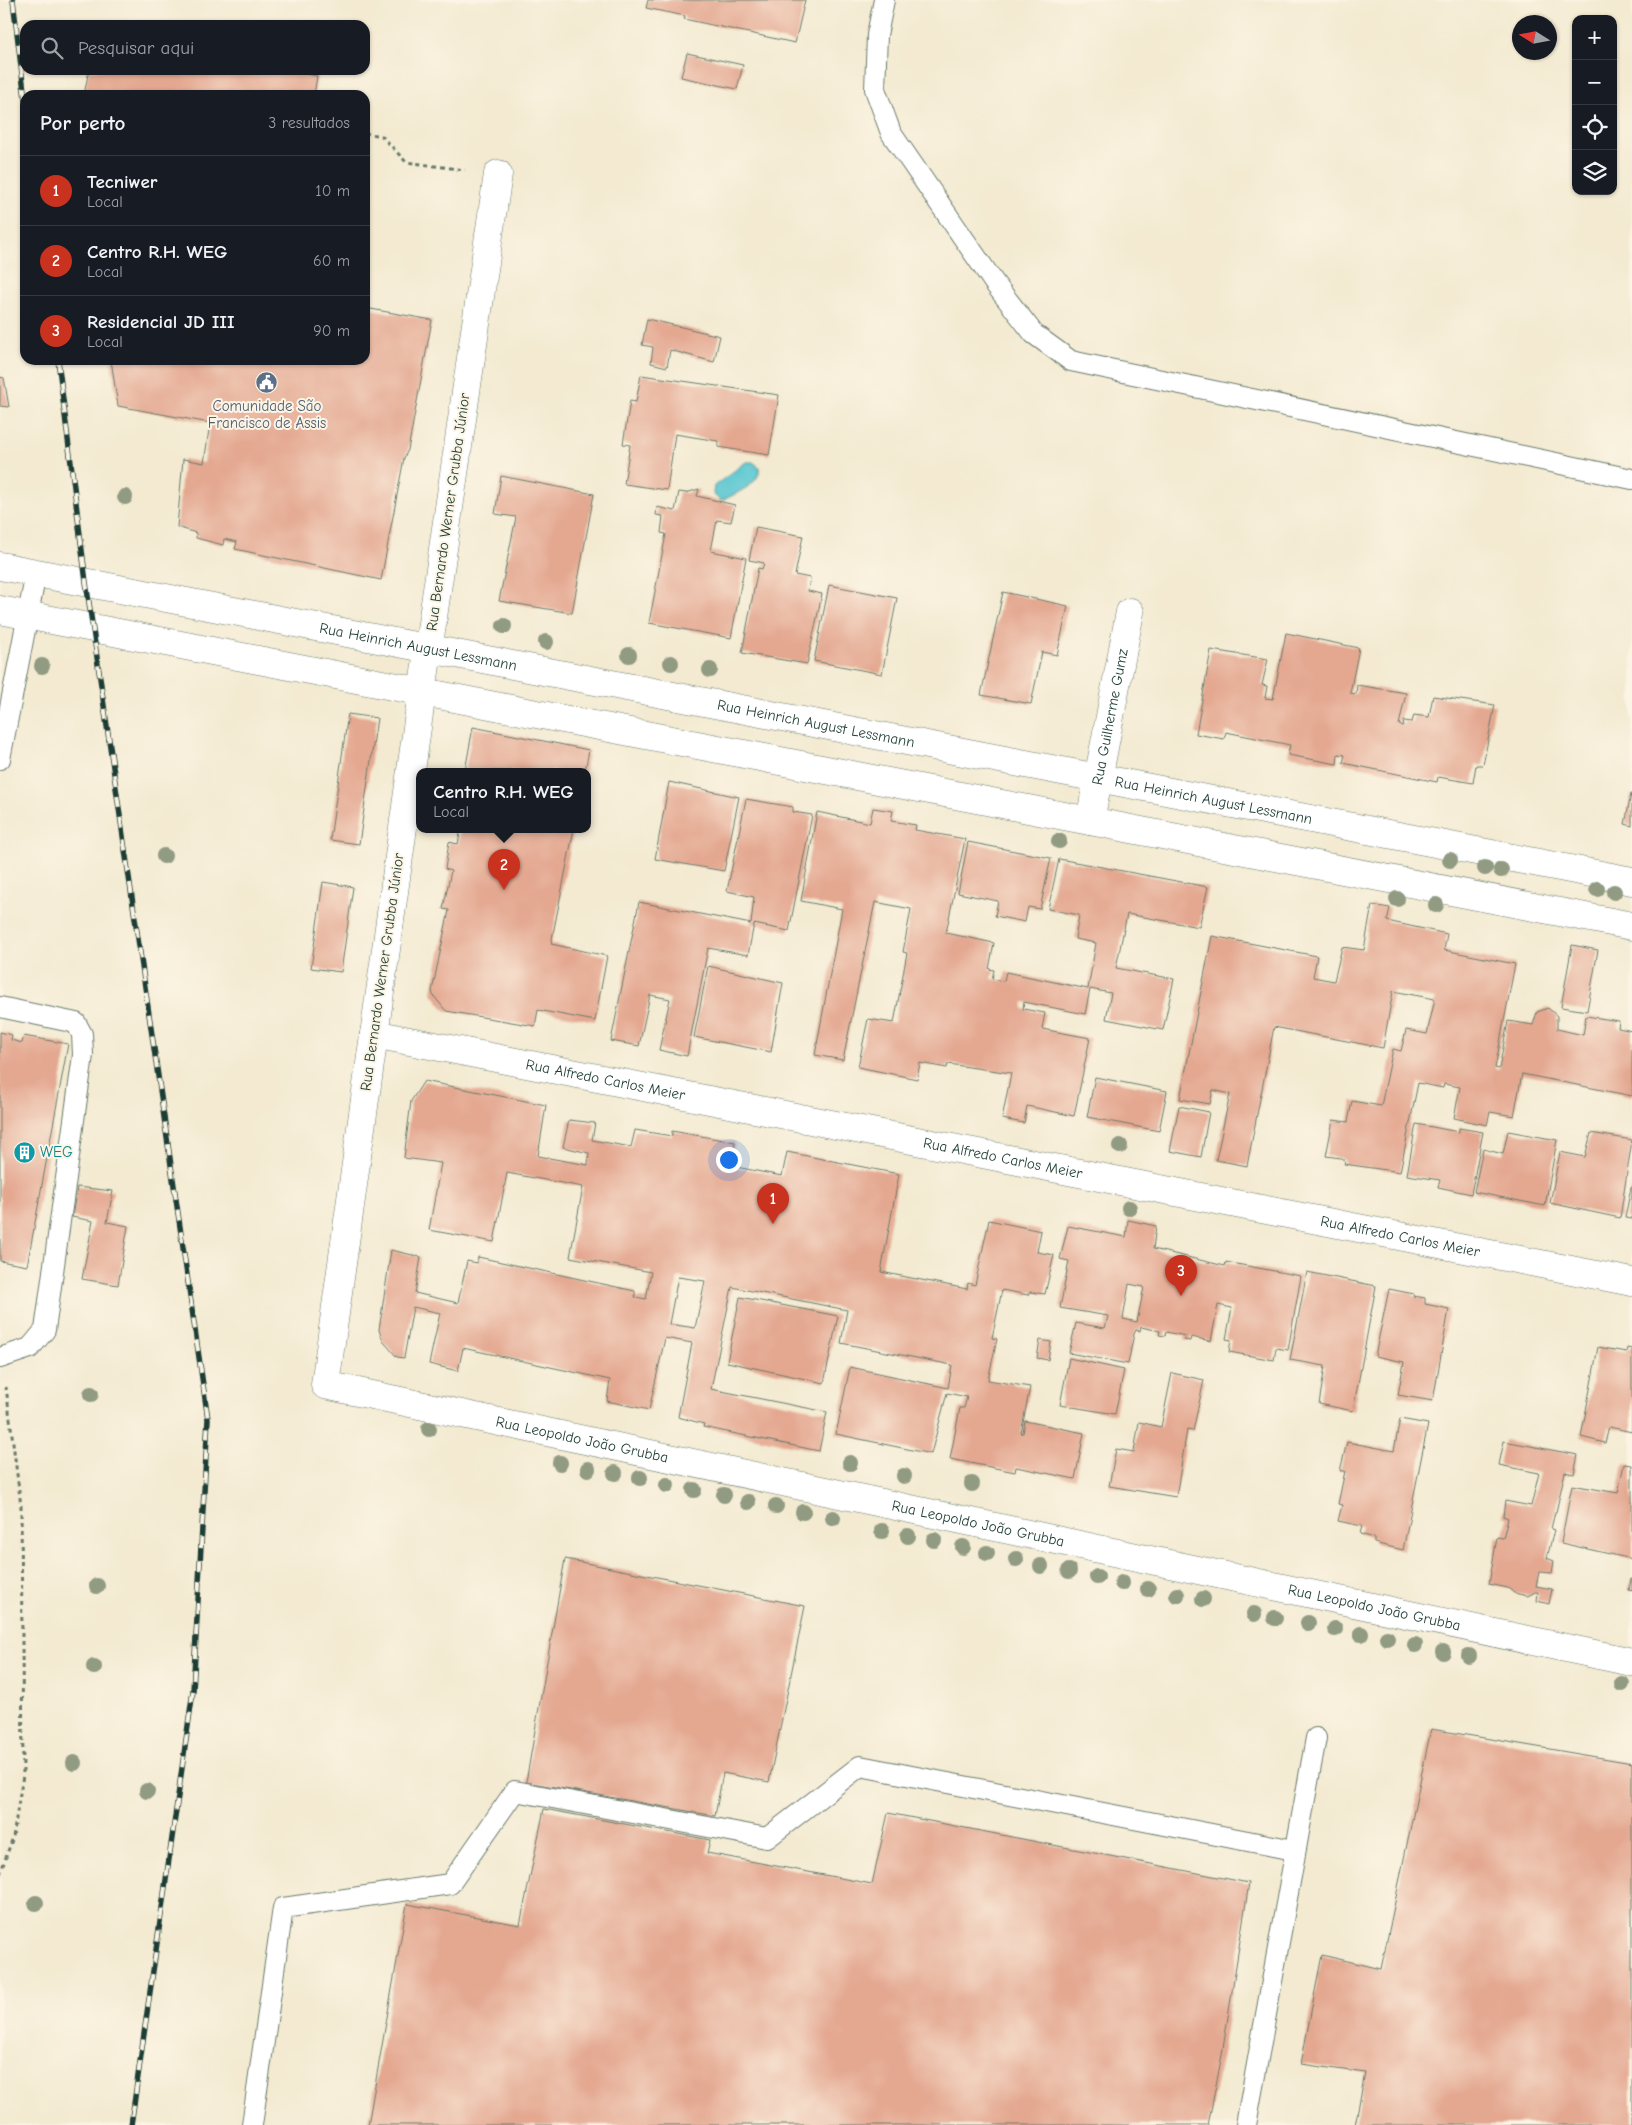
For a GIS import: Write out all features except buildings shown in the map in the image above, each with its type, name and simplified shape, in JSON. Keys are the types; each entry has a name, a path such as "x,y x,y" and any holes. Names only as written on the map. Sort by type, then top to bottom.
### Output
{"street":[{"name":"Rua Bernardo Werner Grubba Júnior","path":"325,1385 428,648 498,174"},
{"name":"Rua Heinrich August Lessmann","path":"0,566 1632,881"},
{"path":"0,610 1632,926"},
{"name":"Rua Guilherme Gumz","path":"1090,821 1130,612"},
{"name":"Rua Alfredo Carlos Meier","path":"374,1034 1632,1282"},
{"name":"Rua Leopoldo João Grubba","path":"325,1385 1632,1662"}],"lane":[{"path":"884,0 877,35 875,89 891,133 995,284 1034,334 1071,361 1632,479"},
{"path":"0,759 36,573"},
{"path":"0,1007 76,1023 82,1034 83,1055 45,1330 30,1348 1,1359"},
{"path":"1246,2125 1294,1850 1316,1738"},
{"path":"252,2125 283,1908 450,1884 516,1791 767,1838 860,1766 1294,1850"}],"path":[{"path":"370,134 382,136 406,162 498,174"},
{"path":"0,1874 13,1837 23,1775 21,1506 1,1359"}],"water":[{"path":"746,462 753,462 759,467 757,478 742,491 724,500 719,500 713,494 714,486"}],"railway":[{"path":"13,0 20,58"},
{"path":"22,75 24,90"},
{"path":"59,365 86,582 208,1419 193,1691 131,2125"}],"place":[{"name":"Comunidade São Francisco de Assis","path":"267,383"},
{"name":"Centro R.H. WEG","path":"504,890"},
{"name":"WEG","path":"24,1152"},
{"name":"Tecniwer","path":"773,1224"},
{"name":"Residencial JD III","path":"1181,1296"}]}
